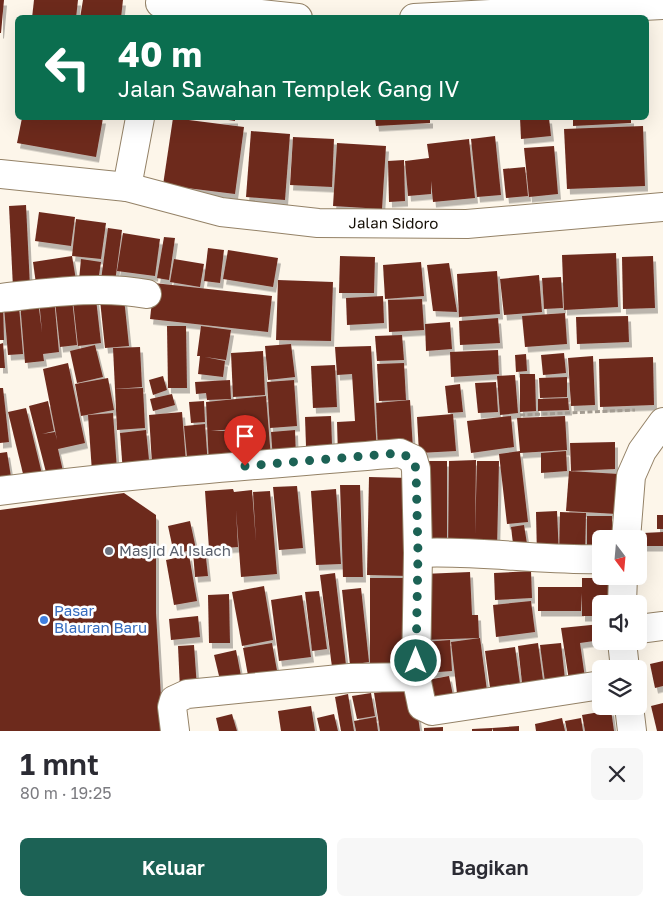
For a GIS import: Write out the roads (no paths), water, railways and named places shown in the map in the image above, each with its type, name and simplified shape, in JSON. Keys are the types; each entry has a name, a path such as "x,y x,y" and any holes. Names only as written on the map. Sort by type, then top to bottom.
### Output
{"street":[{"path":"471,15 663,5"},
{"path":"160,7 260,15"},
{"path":"127,187 140,120"},
{"name":"Jalan Sidoro","path":"0,174 127,187 221,212 318,223 467,224 663,207"},
{"path":"0,298 98,292 147,294"},
{"path":"627,530 632,476 654,416"},
{"path":"0,491 112,476 144,476 187,470 400,453 413,459 416,469 418,688 422,706 432,710 592,686"},
{"path":"418,553 495,554 529,558 592,559"},
{"path":"647,627 663,626"},
{"path":"175,731 172,707 174,700 187,694 350,678 418,688"},
{"path":"630,715 632,731"}],"place":[{"name":"Masjid Al Islach","path":"109,551"},
{"name":"Pasar Blauran Baru","path":"44,620"}]}
